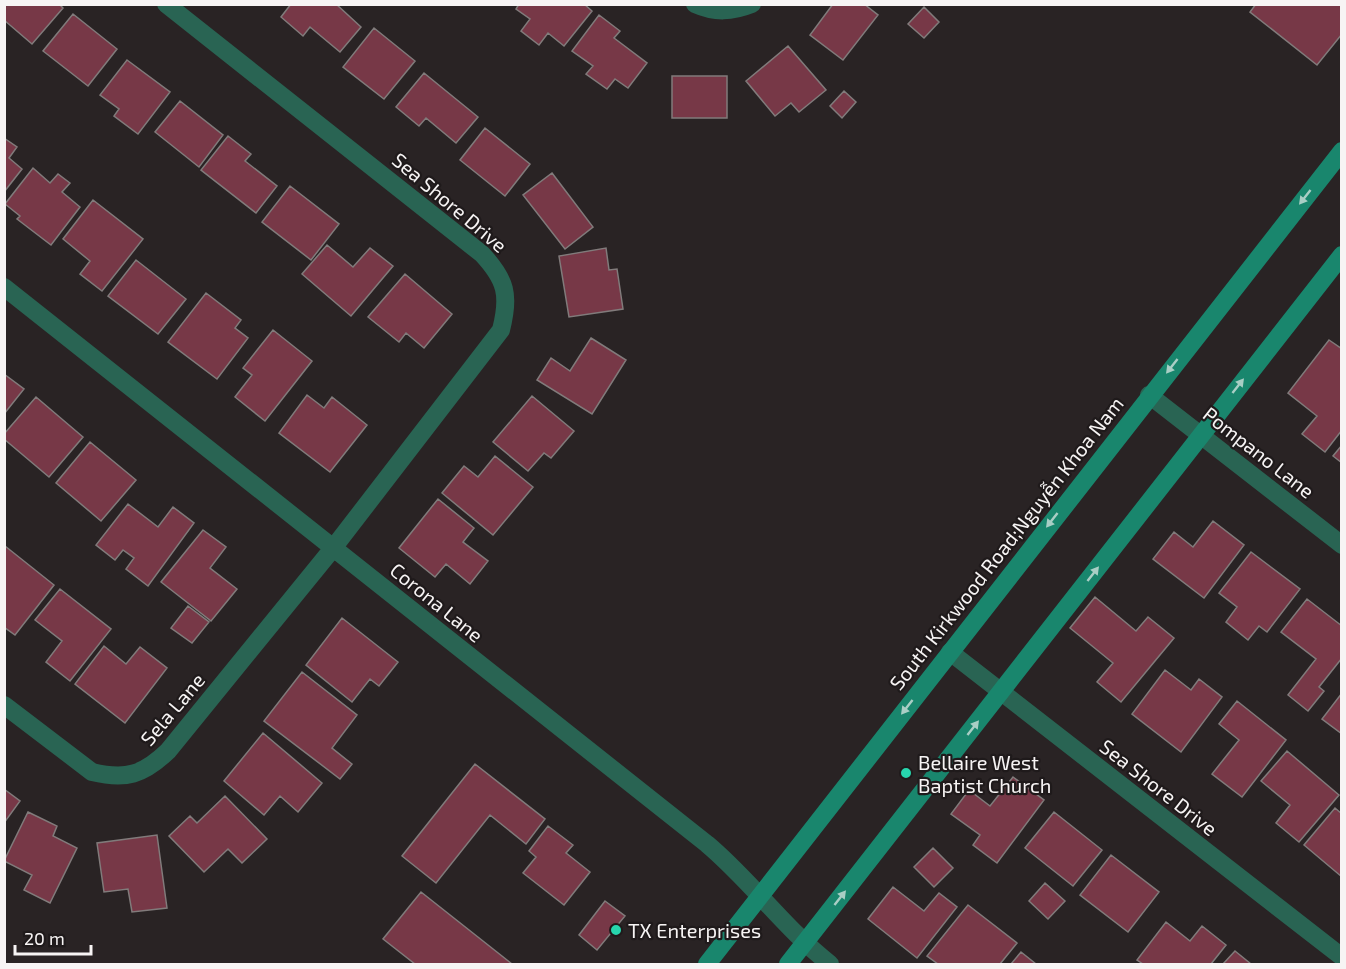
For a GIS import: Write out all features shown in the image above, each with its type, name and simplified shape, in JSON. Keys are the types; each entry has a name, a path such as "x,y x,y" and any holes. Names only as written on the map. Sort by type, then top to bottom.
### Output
{"main road":[{"name":"South Kirkwood Road;Nguyễn Khoa Nam","path":"706,964 762,896 1149,395 1341,151"},
{"path":"788,964 1341,255"}],"street":[{"name":"Sea Shore Drive","path":"166,4 482,254 500,276 506,295 501,330 334,547"},
{"path":"695,4 707,10 725,12 747,7"},
{"name":"Corona Lane","path":"4,288 334,547 706,844 762,896 804,944 830,964"},
{"name":"Pompano Lane","path":"1149,395 1341,545"},
{"name":"Sela Lane","path":"4,705 92,772 107,776 136,774 153,766 168,751 334,547"},
{"name":"Sea Shore Drive","path":"950,652 1341,957"}],"building":[{"path":"4,4 59,4 63,8 32,44 4,20"},
{"path":"291,4 336,4 361,27 340,52 310,27 303,36 281,17"},
{"path":"519,4 584,4 592,11 564,46 548,33 539,45 521,31 530,19 516,9"},
{"path":"833,4 864,4 878,15 843,60 810,35"},
{"path":"1256,4 1342,4 1342,34 1317,65 1250,12"},
{"path":"924,7 939,22 924,38 908,24"},
{"path":"73,14 117,49 88,86 43,51"},
{"path":"599,15 620,31 614,38 647,63 628,88 615,79 607,89 586,74 593,66 572,51"},
{"path":"374,28 415,61 384,99 343,67"},
{"path":"788,46 826,90 799,112 791,103 775,116 746,81"},
{"path":"127,60 170,92 138,134 114,116 119,109 100,95"},
{"path":"424,73 478,117 456,143 426,118 419,126 396,107"},
{"path":"672,76 727,76 727,118 672,118"},
{"path":"844,91 856,102 842,118 830,106"},
{"path":"180,101 223,135 199,167 155,132"},
{"path":"485,128 530,164 505,196 460,160"},
{"path":"228,136 251,154 245,161 277,186 256,213 201,170"},
{"path":"4,138 17,147 9,158 22,169 4,192"},
{"path":"33,168 50,183 58,174 70,183 62,192 80,207 51,245 17,219 20,216 5,204"},
{"path":"552,173 593,227 565,249 523,195"},
{"path":"290,186 339,224 311,260 262,222"},
{"path":"93,200 143,239 102,291 80,274 90,261 63,239"},
{"path":"327,245 353,267 370,248 393,266 351,316 302,274"},
{"path":"606,248 609,270 617,269 623,309 569,317 559,256"},
{"path":"136,260 186,299 158,334 108,296"},
{"path":"405,274 452,314 424,348 406,333 399,342 368,317"},
{"path":"206,293 241,320 235,328 248,338 217,379 168,342"},
{"path":"273,330 312,361 265,421 235,397 252,375 243,368"},
{"path":"591,338 626,360 592,414 537,380 551,358 570,371"},
{"path":"1329,340 1342,349 1342,430 1325,452 1302,434 1317,416 1288,393"},
{"path":"4,374 24,389 4,414"},
{"path":"307,395 324,408 332,397 367,425 330,472 279,433"},
{"path":"532,396 574,431 551,458 544,453 528,471 493,442"},
{"path":"36,397 83,437 49,477 4,439 4,434"},
{"path":"90,442 136,480 101,521 56,483"},
{"path":"1342,445 1342,463 1333,456"},
{"path":"495,456 533,487 493,535 442,493 464,466 478,477"},
{"path":"438,499 474,528 463,542 488,561 470,584 446,564 435,577 399,548"},
{"path":"128,504 158,527 173,507 194,523 148,586 126,569 134,558 123,550 115,560 96,545"},
{"path":"1213,521 1244,545 1204,598 1153,559 1174,532 1193,547"},
{"path":"203,530 226,547 210,568 237,589 211,621 161,582"},
{"path":"5,546 54,585 15,635 4,627"},
{"path":"1251,552 1300,589 1267,632 1259,626 1248,640 1226,622 1237,607 1219,593"},
{"path":"60,589 111,629 70,681 46,662 62,641 35,620"},
{"path":"1095,597 1136,631 1148,617 1174,638 1121,702 1097,682 1113,663 1070,628"},
{"path":"1307,599 1342,626 1342,658 1319,687 1324,691 1308,711 1288,695 1316,659 1281,632"},
{"path":"188,606 209,622 192,643 171,628"},
{"path":"342,618 398,662 379,686 370,679 352,702 306,665"},
{"path":"104,646 126,664 140,647 167,668 125,723 75,684"},
{"path":"1165,670 1191,690 1199,679 1222,697 1181,752 1132,714"},
{"path":"302,672 357,715 332,748 352,764 340,779 264,721"},
{"path":"1342,693 1342,734 1322,719"},
{"path":"1237,701 1286,740 1242,797 1212,774 1239,740 1219,724"},
{"path":"263,733 322,783 298,812 280,796 264,815 224,781"},
{"path":"1287,751 1339,795 1299,842 1276,823 1290,805 1261,781"},
{"path":"475,764 545,819 526,844 490,815 436,883 402,856"},
{"path":"1013,777 1044,800 997,863 973,845 980,835 951,814 969,790 990,806"},
{"path":"4,789 20,801 4,823"},
{"path":"225,796 267,839 242,863 228,849 204,872 169,836 190,816 197,823"},
{"path":"1335,808 1342,814 1342,877 1304,845"},
{"path":"28,812 57,826 53,836 77,848 50,903 24,890 32,875 4,861"},
{"path":"1054,812 1102,850 1073,886 1025,848"},
{"path":"548,826 573,845 566,853 590,872 564,905 523,873 536,857 529,851"},
{"path":"157,835 167,908 132,912 128,889 104,892 97,843"},
{"path":"933,848 953,868 934,887 914,867"},
{"path":"1111,855 1159,892 1128,932 1080,895"},
{"path":"1045,883 1065,901 1048,919 1029,901"},
{"path":"893,887 924,911 939,893 957,907 917,958 868,919"},
{"path":"421,892 512,964 415,964 383,939"},
{"path":"605,901 625,916 597,950 579,935"},
{"path":"968,905 1017,943 1000,964 938,964 927,956"},
{"path":"1166,922 1190,941 1202,926 1226,945 1211,964 1143,964 1137,960"},
{"path":"1235,951 1251,964 1223,964"},
{"path":"1021,952 1036,964 1011,964"}],"place":[{"name":"Bellaire West Baptist Church","path":"906,773"},
{"name":"TX Enterprises","path":"616,930"}]}
